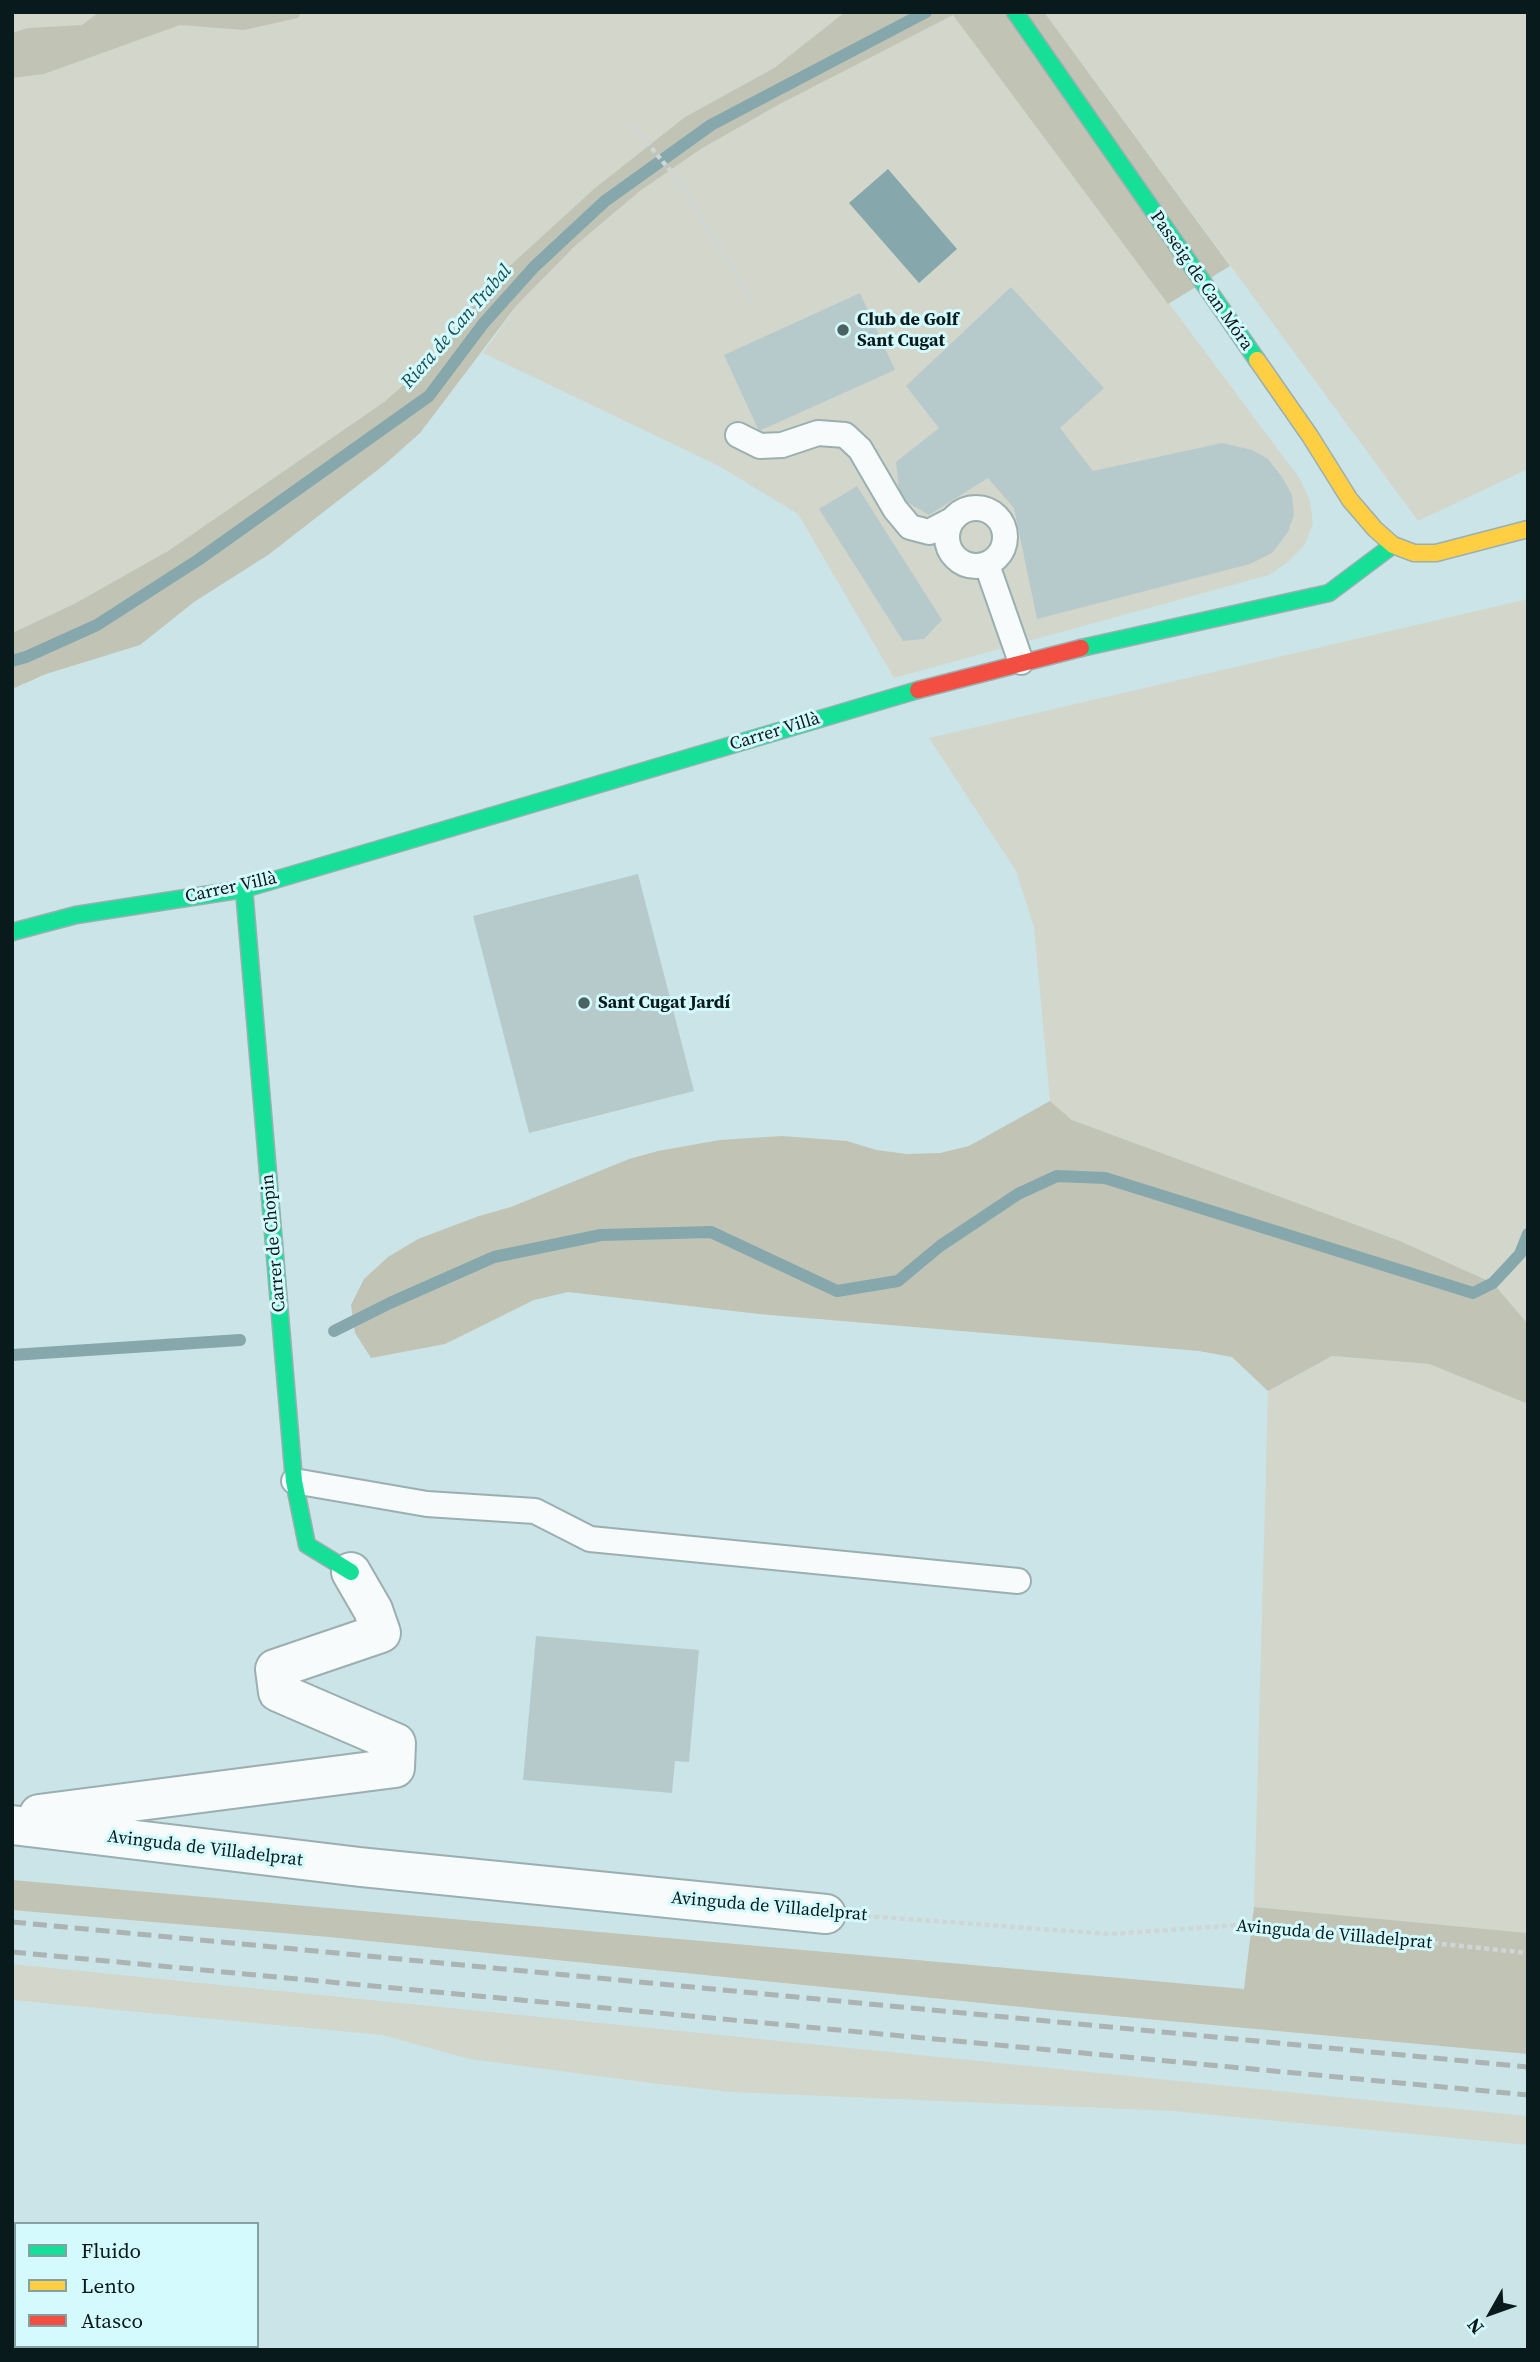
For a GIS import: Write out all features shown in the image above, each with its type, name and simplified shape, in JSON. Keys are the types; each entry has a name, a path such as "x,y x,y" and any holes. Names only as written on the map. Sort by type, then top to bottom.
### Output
{"street":[{"name":"Passeig de Can Móra","path":"1015,12 1310,436 1350,500 1375,530 1393,545"},
{"path":"1470,543 1516,513"},
{"path":"1393,545 1414,553 1436,553 1528,529"},
{"name":"Carrer Villà","path":"12,932 76,915 244,889 899,695 1021,662 1329,593 1393,545"},
{"name":"Carrer de Chopin","path":"244,889 294,1481 307,1545 351,1572"},
{"path":"12,1818 395,1768 396,1743 278,1692 275,1669 381,1633 373,1610 351,1572"},
{"name":"Avinguda de Villadelprat","path":"12,1825 360,1867 826,1914"}],"lane":[{"path":"738,435 760,446 782,445 818,433 845,435 860,449 895,509 910,527 929,532 952,520 959,513 977,507 987,509 999,518 1006,537 1004,547 995,560 986,565 971,566 953,556 946,537 952,520"},
{"path":"986,565 1021,662"},
{"path":"294,1481 427,1504 536,1511 590,1539 1018,1581"}],"path":[{"path":"628,124 678,180 752,301"},
{"name":"Avinguda de Villadelprat","path":"826,1914 1110,1934 1253,1924 1528,1953"}],"shaded area":[{"path":"12,12 845,12 774,68 685,117 595,188 503,272 462,315 440,353 384,402 168,551 74,604 12,633"},
{"path":"99,12 301,12 298,18 244,30 180,25 44,74 12,78 12,33 28,28 82,25"},
{"path":"845,12 1044,12 1230,266 1168,304 953,15 778,105 701,149 640,191 576,245 516,306 420,433 384,465 268,555 194,602 140,645 46,674 12,689 12,633 74,604 168,551 384,402 440,353 462,315 503,272 595,188 685,117 774,68"},
{"path":"1044,12 1528,12 1528,469 1418,521"},
{"name":"Club de Golf Sant Cugat","path":"953,14 1300,479 1310,501 1313,524 1304,546 1288,562 1269,575 894,678 798,514 719,466 483,353 516,306 576,245 640,191 701,149 778,105"},
{"path":"1528,599 1528,1324 1493,1283 1400,1241 1072,1120 1050,1101 1034,927 1016,871 929,738"},
{"path":"1050,1101 1072,1120 1400,1241 1493,1283 1528,1324 1528,1404 1429,1364 1332,1356 1268,1391 1232,1357 1199,1351 759,1314 568,1292 534,1300 445,1344 371,1358 355,1333 351,1305 364,1279 388,1257 418,1239 511,1207 629,1159 720,1140 782,1136 847,1141 876,1150 907,1154 940,1153 969,1146"},
{"path":"1332,1356 1429,1364 1528,1404 1528,1933 1254,1907 1268,1391"},
{"path":"12,1880 1244,1989 1254,1907 1528,1933 1528,2054 1071,2012 329,1937 12,1910"},
{"path":"12,1964 1528,2116 1528,2145 1173,2111 731,2092 651,2083 470,2059 382,2035 12,2000"}],"water":[{"path":"888,169 957,249 919,283 849,203"}],"building":[{"path":"1011,287 1104,388 1060,428 1093,471 1222,443 1252,450 1268,459 1292,495 1294,515 1288,532 1272,553 1250,564 1037,619 1014,508 988,478 929,515 900,498 896,462 939,428 906,386"},
{"path":"860,293 895,370 759,431 724,355"},
{"path":"857,486 942,620 924,639 903,641 819,509"},
{"name":"Sant Cugat Jardí","path":"638,874 694,1091 529,1133 473,916"},
{"path":"536,1636 699,1650 689,1762 675,1761 672,1793 523,1780"}],"waterway":[{"name":"Riera de Can Trabal","path":"12,661 97,625 198,560 429,396 483,324 534,267 605,201 711,125 926,12"},
{"path":"334,1331 494,1257 601,1235 711,1232 837,1291 898,1281 940,1246 1018,1194 1057,1176 1105,1178 1473,1293 1493,1283 1520,1254 1528,1234"},
{"path":"12,1355 240,1340"}],"railway":[{"path":"12,1922 1528,2067"},
{"path":"12,1952 1528,2095"}],"traffic: fast":[{"path":"1015,12 1257,360"},
{"path":"1081,648 1329,593 1393,545"},
{"path":"12,932 76,915 244,889 918,690"},
{"path":"244,889 294,1481 307,1545 351,1572"}],"traffic: slow":[{"path":"1257,360 1350,500 1393,545 1414,553 1436,553 1528,529"}],"traffic: jam":[{"path":"918,690 1081,648"}],"place":[{"name":"Club de Golf Sant Cugat","path":"843,330"},
{"name":"Sant Cugat Jardí","path":"584,1003"}]}
